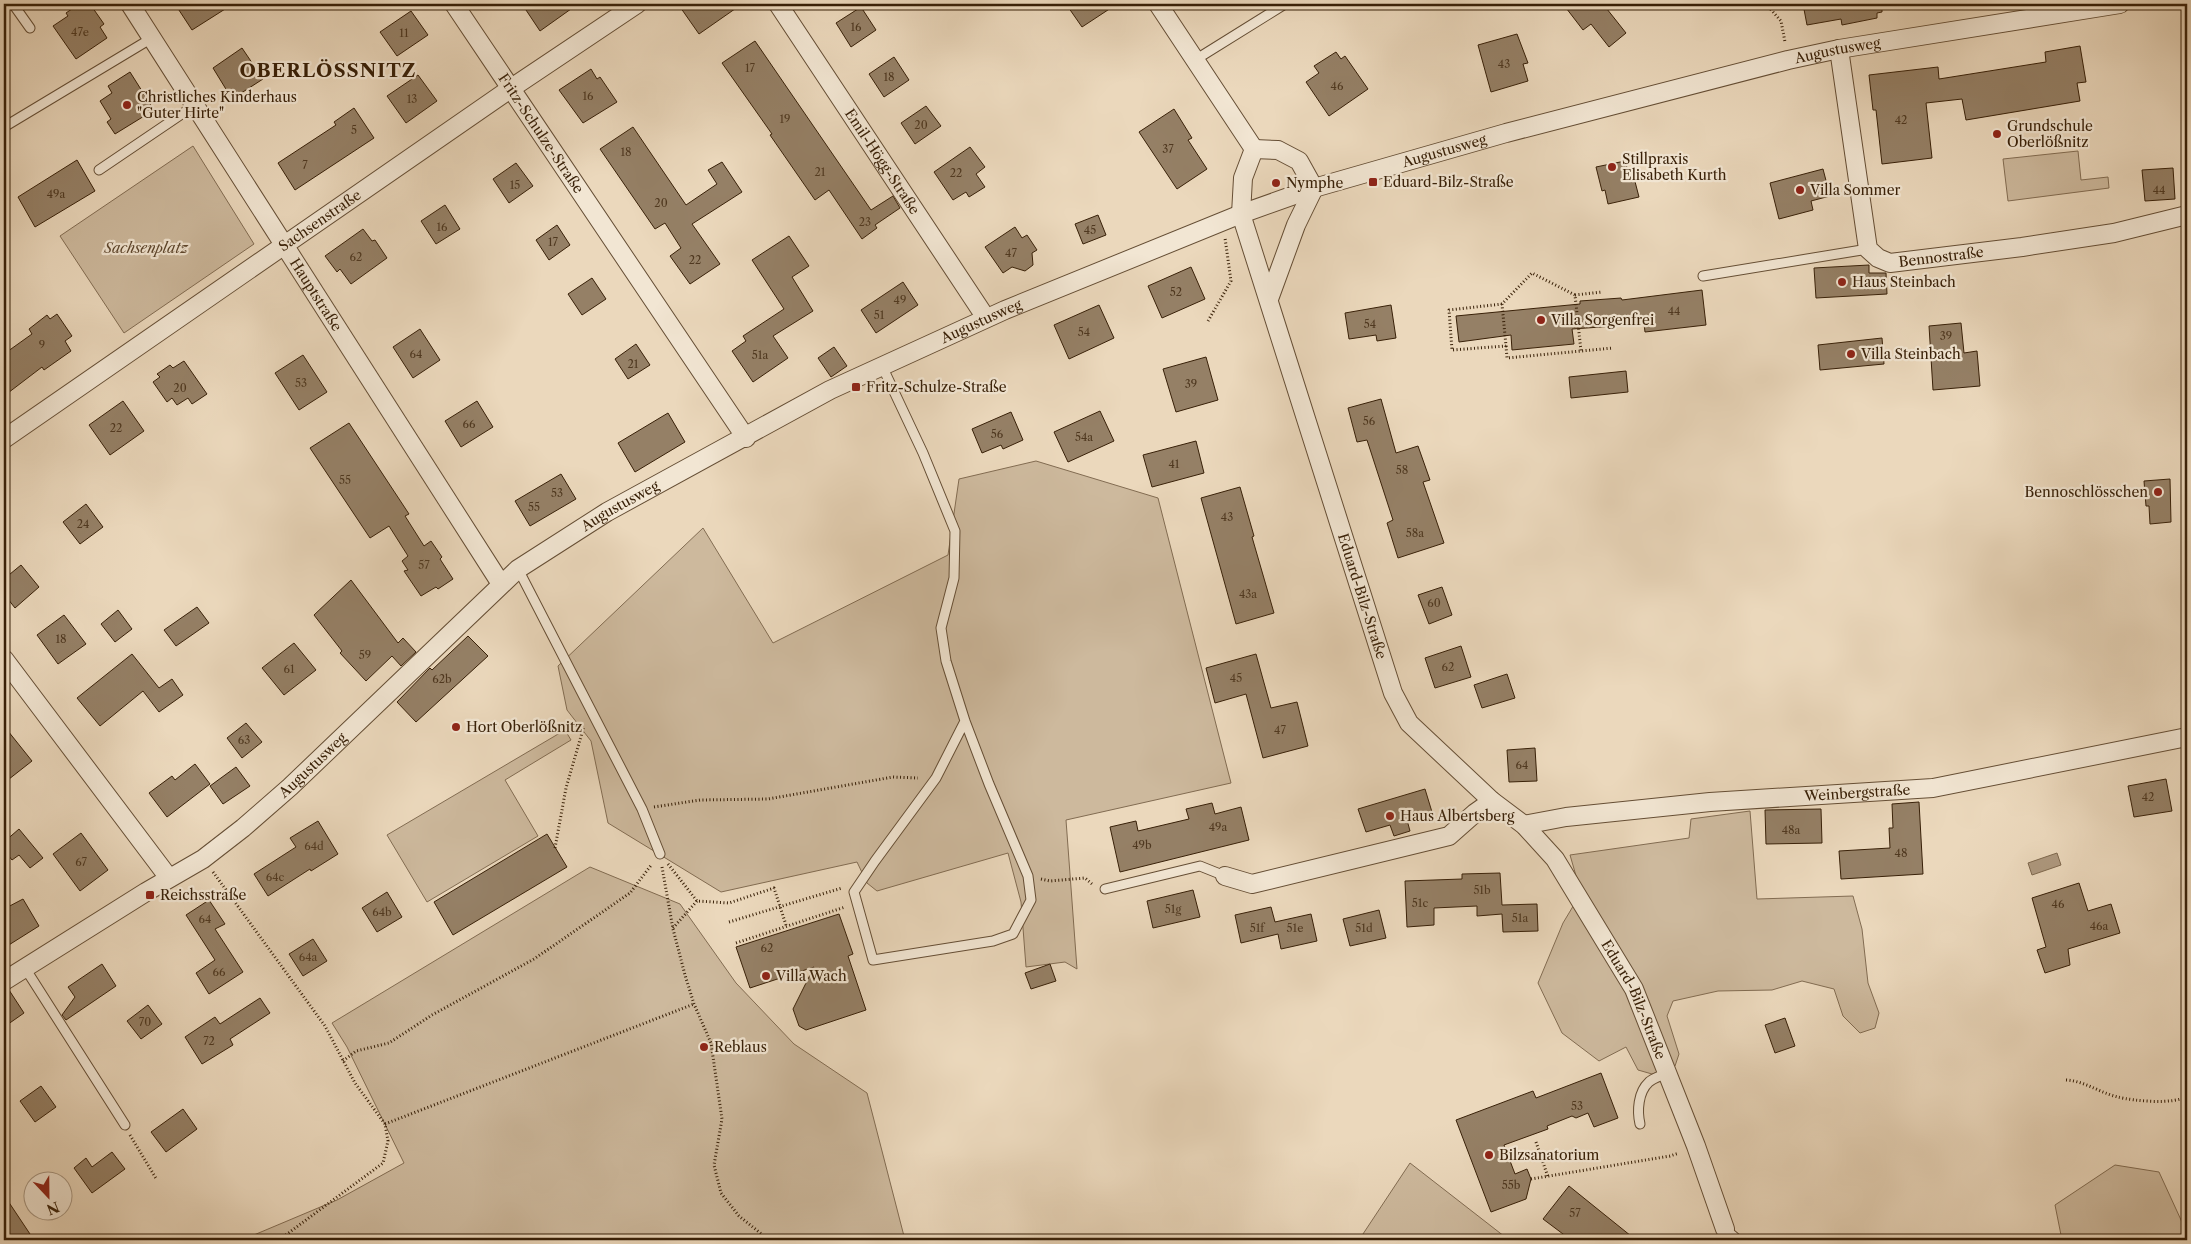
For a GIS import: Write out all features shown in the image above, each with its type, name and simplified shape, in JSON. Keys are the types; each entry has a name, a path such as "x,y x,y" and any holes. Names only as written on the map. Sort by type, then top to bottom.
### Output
{"street":[{"name":"Hauptstraße","path":"130,4 501,584"},
{"name":"Fritz-Schulze-Straße","path":"454,4 746,438"},
{"name":"Sachsenstraße","path":"4,439 510,89 637,4"},
{"name":"Emil-Högg-Straße","path":"778,4 986,318"},
{"path":"1158,4 1254,149"},
{"name":"Augustusweg","path":"4,982 169,878 203,859 243,828 290,786 518,569 607,512 746,438 830,390 986,318 1233,217 1314,188 1506,133 1788,60 1839,49 2120,4"},
{"path":"1839,49 1868,250"},
{"path":"1254,149 1278,150 1300,161 1314,188 1296,225 1269,299"},
{"path":"1233,217 1243,178 1254,149"},
{"name":"Bennostraße","path":"1868,250 1878,258 1890,263 2022,248 2104,235 2187,215"},
{"name":"Eduard-Bilz-Straße","path":"1233,217 1269,299 1393,694 1409,723 1492,801 1524,825 1555,859 1634,988 1732,1235"},
{"path":"4,659 169,878"},
{"name":"Weinbergstraße","path":"1524,825 1566,817 1710,802 1933,788 2187,737"},
{"path":"1225,876 1252,884 1450,836 1475,813 1492,801"}],"lane":[{"path":"13,4 30,28"},
{"path":"1196,60 1285,4"},
{"path":"4,127 152,38"},
{"path":"100,170 195,105"},
{"path":"1703,276 1868,250"},
{"path":"882,366 923,453 955,531 954,578 941,628 946,661 965,720 989,784 1028,876 1030,900 1013,934 993,941 873,960 854,892 936,778 965,720"},
{"path":"518,569 642,809 660,854"},
{"path":"1105,889 1200,866 1225,876"},
{"path":"25,968 125,1125"},
{"path":"1640,1124 1638,1113 1643,1092 1649,1082 1667,1073"}],"path":[{"path":"1766,4 1781,21 1788,60"},
{"path":"1208,321 1231,281 1233,217"},
{"path":"1506,346 1452,350 1449,310 1502,304 1532,273 1575,295 1602,292"},
{"path":"1575,295 1581,351"},
{"path":"1502,304 1507,358 1613,348"},
{"path":"556,848 566,788 589,706"},
{"path":"642,809 700,800 768,799 893,777 936,778"},
{"path":"343,1061 356,1051 389,1043 432,1015 534,959 630,893 660,854"},
{"path":"660,854 697,901 730,904 774,888 786,925"},
{"path":"660,854 673,929 694,1004 711,1043 722,1119 714,1165 721,1193 739,1216 769,1240"},
{"path":"203,859 326,1026 355,1083 385,1124 388,1141 383,1163 279,1240"},
{"path":"1028,876 1050,882 1085,878 1095,887 1105,889"},
{"path":"729,922 844,887 854,892"},
{"path":"673,929 697,901"},
{"path":"736,943 844,906 851,929 863,926"},
{"path":"385,1124 694,1004"},
{"path":"2066,1080 2077,1081 2118,1097 2165,1101 2187,1096"},
{"path":"125,1125 156,1180"},
{"path":"1536,1142 1548,1177"},
{"path":"1531,1179 1670,1156 1696,1146"}],"green space":[{"name":"Sachsenplatz","path":"193,146 254,244 124,333 60,236"},
{"path":"2078,151 2081,180 2108,177 2109,188 2008,201 2003,159"},
{"path":"1036,461 1158,498 1231,783 1066,820 1077,969 1065,962 1026,967 1021,902 1008,853 877,891 867,883 857,862 721,892 608,823 591,741 567,710 558,666 703,528 773,643 948,555 959,479"},
{"path":"565,730 571,740 505,780 538,836 427,902 387,835"},
{"path":"1750,811 1757,899 1853,896 1862,929 1868,983 1879,1013 1875,1028 1860,1033 1843,1016 1834,989 1802,981 1772,990 1718,991 1673,1001 1667,1016 1679,1054 1675,1066 1652,1074 1638,1070 1626,1047 1599,1061 1562,1033 1538,983 1563,923 1581,893 1570,855 1689,838 1691,819"},
{"path":"590,867 680,904 736,983 794,1044 867,1093 905,1240 242,1240 337,1200 404,1163 347,1047 332,1023"},
{"path":"1410,1163 1509,1240 1359,1240"},
{"path":"2115,1165 2159,1172 2187,1233 2187,1240 2062,1240 2055,1205"}],"shaded area":[{"path":"2057,853 2061,865 2032,875 2028,863"}],"building":[{"path":"79,4 90,4 104,24 100,27 107,38 76,59 53,26 68,16 66,13"},
{"path":"175,4 233,4 192,30"},
{"path":"522,4 578,4 540,31"},
{"path":"678,4 742,4 699,34"},
{"path":"1066,4 1117,4 1082,27"},
{"path":"1563,4 1603,4 1626,33 1609,47 1591,24 1583,30"},
{"path":"1803,4 1882,4 1882,12 1877,13 1877,18 1842,25 1841,19 1807,25"},
{"path":"861,7 876,30 851,47 836,23"},
{"path":"411,11 428,35 397,56 380,32"},
{"path":"1517,34 1528,63 1523,64 1528,81 1491,92 1478,45"},
{"path":"755,41 871,210 893,196 900,208 875,225 877,228 862,239 829,190 815,200 722,63"},
{"path":"2080,46 2086,82 2077,83 2080,101 1966,120 1962,99 1926,103 1932,158 1882,164 1876,110 1873,110 1869,75 1938,67 1939,79 2046,62 2045,52"},
{"path":"242,48 263,79 232,99 213,68"},
{"path":"1336,52 1341,59 1345,56 1368,89 1329,116 1306,82 1319,73 1314,66"},
{"path":"894,57 909,80 884,97 869,74"},
{"path":"591,69 597,79 600,77 617,102 583,123 559,90"},
{"name":"Christliches Kinderhaus \"Guter Hirte\"","path":"130,72 154,110 115,134 107,122 111,119 100,101 112,93 108,86"},
{"path":"418,75 437,101 406,123 387,96"},
{"path":"926,106 941,126 915,144 901,123"},
{"path":"354,108 374,138 295,190 278,163 336,125 334,122"},
{"path":"1174,109 1192,138 1188,140 1207,169 1177,189 1139,132"},
{"path":"633,127 686,205 717,184 708,170 722,162 742,192 692,224 720,264 690,284 670,256 681,248 665,223 655,229 600,149"},
{"path":"970,147 985,167 976,174 985,187 969,197 966,192 953,200 934,172"},
{"path":"77,160 95,191 35,227 18,197"},
{"path":"1625,161 1628,171 1632,170 1639,197 1608,204 1605,190 1602,191 1596,167"},
{"path":"516,163 533,186 509,203 493,179"},
{"path":"2173,168 2175,199 2145,201 2142,170"},
{"name":"Villa Sommer","path":"1823,169 1830,196 1811,201 1813,210 1779,219 1770,183"},
{"path":"445,205 460,229 436,244 421,221"},
{"path":"1098,215 1106,235 1083,244 1075,224"},
{"path":"557,225 570,245 549,260 536,240"},
{"path":"1015,227 1022,238 1027,235 1037,250 1032,253 1033,265 1025,271 1012,267 1003,273 985,247"},
{"path":"363,229 372,241 375,240 387,258 351,284 340,269 337,272 325,256"},
{"path":"789,236 809,266 792,277 813,311 773,336 788,358 753,382 732,351 746,341 743,336 784,309 752,260"},
{"name":"Haus Steinbach","path":"1869,265 1869,273 1886,273 1887,294 1816,298 1814,268"},
{"path":"1191,267 1205,299 1162,318 1148,286"},
{"path":"592,278 606,299 582,315 568,294"},
{"path":"903,282 918,305 876,333 861,310"},
{"path":"1702,290 1706,325 1645,332 1644,324 1572,329 1574,344 1512,350 1511,335 1459,342 1456,316 1580,304 1580,301 1621,298 1622,300"},
{"path":"1099,305 1114,338 1069,359 1054,325"},
{"path":"1391,305 1396,338 1377,341 1376,335 1349,339 1345,313"},
{"path":"57,314 72,336 65,341 71,351 44,370 42,367 4,396 4,354 32,334 29,329 47,315 50,319"},
{"path":"1961,323 1964,353 1977,351 1980,386 1933,390 1929,326"},
{"path":"420,329 440,360 413,378 393,347"},
{"name":"Villa Steinbach","path":"1882,338 1884,364 1820,370 1818,345"},
{"path":"636,344 650,365 628,379 615,359"},
{"path":"834,347 847,366 831,377 818,358"},
{"path":"303,355 327,392 299,410 275,373"},
{"path":"1206,357 1218,400 1176,412 1163,369"},
{"path":"184,361 207,394 192,404 188,398 177,405 172,398 167,402 153,382 160,377 157,374 170,365 173,368"},
{"path":"1626,371 1628,392 1571,398 1569,377"},
{"path":"1381,399 1396,453 1418,446 1430,480 1423,482 1444,543 1398,558 1387,523 1393,520 1367,440 1357,442 1348,408"},
{"path":"123,401 144,431 110,455 89,425"},
{"path":"477,401 493,427 461,447 445,421"},
{"path":"1100,411 1114,441 1068,462 1054,432"},
{"path":"1011,412 1023,440 1003,449 1001,445 982,453 972,429"},
{"path":"668,413 685,442 635,472 618,443"},
{"path":"349,423 409,514 405,516 424,546 431,541 442,557 440,559 453,579 438,589 436,587 421,596 404,571 408,570 402,561 408,556 389,526 370,538 310,448"},
{"path":"1196,441 1204,473 1152,487 1143,455"},
{"path":"561,474 576,499 530,526 515,501"},
{"name":"Bennoschlösschen","path":"2170,479 2171,522 2150,524 2144,481"},
{"path":"1240,487 1274,613 1236,624 1201,498"},
{"path":"86,504 103,527 80,544 63,522"},
{"path":"21,565 39,587 15,608 4,594 4,579"},
{"path":"351,580 398,643 403,638 416,652 401,666 392,656 366,681 340,653 342,651 314,615"},
{"path":"1442,587 1452,615 1429,624 1418,595"},
{"path":"197,607 209,623 176,646 164,630"},
{"path":"118,610 132,629 115,642 101,624"},
{"path":"64,615 86,644 58,664 37,635"},
{"path":"468,636 488,656 416,722 397,702 430,668 432,670"},
{"path":"294,643 316,670 284,695 262,668"},
{"path":"1461,646 1471,677 1435,688 1425,658"},
{"path":"132,654 159,688 172,679 183,695 159,712 143,691 100,726 77,698"},
{"path":"1256,654 1271,708 1297,702 1308,746 1263,758 1246,694 1215,703 1206,668"},
{"path":"1507,674 1515,698 1482,708 1474,685"},
{"path":"246,723 262,742 242,758 227,738"},
{"path":"4,726 32,761 4,783"},
{"path":"1535,748 1537,781 1509,782 1507,750"},
{"path":"195,764 210,784 167,817 149,793 172,776 175,780"},
{"path":"236,767 250,786 223,804 210,786"},
{"path":"2166,779 2172,811 2134,817 2128,786"},
{"name":"Haus Albertsberg","path":"1425,789 1432,812 1407,820 1410,831 1394,836 1390,825 1366,832 1358,809"},
{"path":"1919,802 1923,874 1841,879 1839,851 1890,848 1889,828 1893,828 1892,804"},
{"path":"1212,803 1215,814 1241,807 1249,840 1120,872 1110,827 1136,821 1138,831 1189,819 1186,809"},
{"path":"1821,809 1822,843 1766,844 1765,810"},
{"path":"318,821 338,854 311,871 310,869 268,896 254,874 296,847 290,838"},
{"path":"19,829 43,858 30,868 19,855 12,860 4,850 4,842"},
{"path":"81,833 108,870 80,891 53,854"},
{"path":"547,834 567,867 453,935 434,902"},
{"path":"1500,873 1502,905 1537,904 1538,931 1503,932 1502,914 1477,916 1477,906 1434,908 1434,925 1407,927 1405,881 1462,879 1462,874"},
{"path":"2079,883 2088,911 2111,904 2120,933 2068,949 2070,965 2045,973 2037,950 2046,947 2032,898"},
{"path":"1193,890 1200,917 1153,928 1147,901"},
{"path":"387,892 402,917 377,932 362,908"},
{"path":"23,899 39,926 4,948 4,909"},
{"path":"209,900 225,924 215,929 243,972 209,994 196,973 215,960 186,915"},
{"path":"1271,907 1275,922 1311,914 1317,941 1281,949 1278,934 1241,943 1235,915"},
{"path":"1379,910 1386,938 1350,946 1343,919"},
{"name":"Villa Wach","path":"839,914 853,954 848,956 866,1010 806,1030 799,1026 793,1009 814,967 750,988 736,947"},
{"path":"313,939 327,961 303,976 289,954"},
{"path":"102,964 116,986 66,1020 62,1015 75,997 68,987"},
{"path":"1050,964 1056,981 1031,989 1025,973"},
{"path":"9,990 24,1013 4,1027 4,992"},
{"path":"260,998 270,1013 230,1039 233,1045 202,1064 185,1037 215,1017 220,1024"},
{"path":"148,1005 162,1024 141,1039 127,1021"},
{"path":"1785,1018 1795,1046 1775,1053 1765,1025"},
{"name":"Bilzsanatorium","path":"1601,1073 1618,1118 1594,1127 1588,1113 1576,1118 1572,1116 1547,1126 1548,1129 1504,1145 1515,1174 1527,1169 1531,1179 1526,1199 1491,1212 1456,1120 1533,1091 1536,1098"},
{"path":"41,1086 56,1107 35,1122 20,1101"},
{"path":"183,1109 197,1129 166,1152 151,1132"},
{"path":"112,1152 125,1169 92,1193 74,1168 86,1158 92,1167"},
{"path":"1569,1186 1636,1240 1571,1240 1543,1219"},
{"path":"4,1195 34,1240 4,1240"}],"place":[{"name":"Christliches Kinderhaus \"Guter Hirte\"","path":"127,105"},
{"name":"Grundschule Oberlößnitz","path":"1997,134"},
{"name":"Stillpraxis Elisabeth Kurth","path":"1612,167"},
{"name":"Eduard-Bilz-Straße","path":"1373,182"},
{"name":"Nymphe","path":"1276,183"},
{"name":"Villa Sommer","path":"1800,190"},
{"name":"Haus Steinbach","path":"1842,282"},
{"name":"Villa Sorgenfrei","path":"1541,320"},
{"name":"Villa Steinbach","path":"1851,354"},
{"name":"Fritz-Schulze-Straße","path":"856,387"},
{"name":"Bennoschlösschen","path":"2158,492"},
{"name":"Hort Oberlößnitz","path":"456,727"},
{"name":"Haus Albertsberg","path":"1390,816"},
{"name":"Reichsstraße","path":"150,895"},
{"name":"Villa Wach","path":"766,976"},
{"name":"Reblaus","path":"704,1047"},
{"name":"Bilzsanatorium","path":"1489,1155"}],"district":[{"name":"OBERLÖSSNITZ","path":"328,70"}]}
